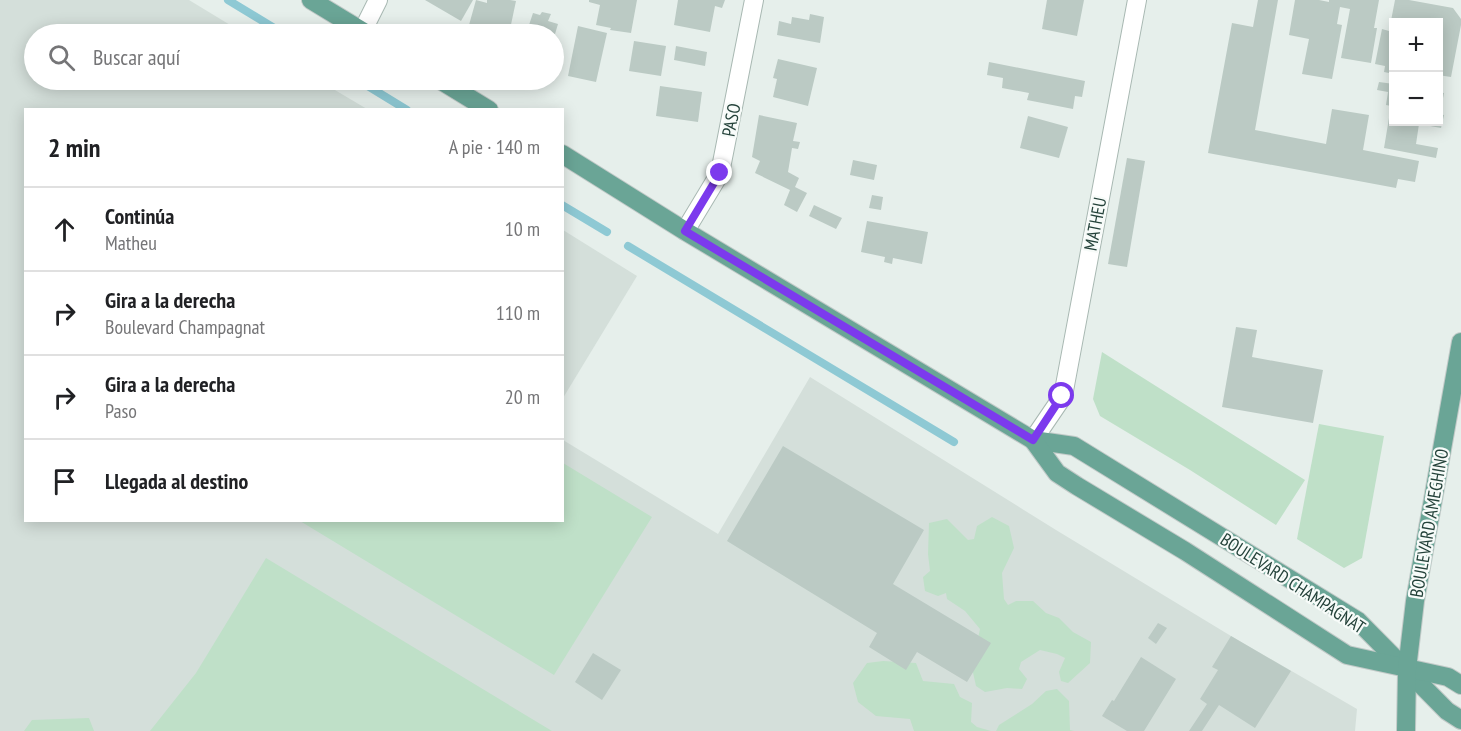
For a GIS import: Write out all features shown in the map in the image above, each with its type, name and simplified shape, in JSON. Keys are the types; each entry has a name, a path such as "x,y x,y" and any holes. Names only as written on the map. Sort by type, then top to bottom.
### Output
{"main road":[{"path":"311,0 350,24"},
{"path":"456,90 486,108"},
{"name":"BOULEVARD CHAMPAGNAT","path":"564,155 685,231 1033,440 1074,446 1358,621 1407,669"},
{"name":"BOULEVARD AMEGHINO","path":"1406,731 1407,669 1415,601 1461,342"},
{"name":"BOULEVARD CHAMPAGNAT","path":"1033,440 1057,473 1185,551 1347,655 1407,669"},
{"path":"1407,669 1448,677 1461,685"},
{"path":"1407,669 1447,711 1461,720"}],"street":[{"path":"368,24 378,0"},
{"name":"PASO","path":"685,231 720,173 754,0"},
{"name":"MATHEU","path":"1033,440 1062,396 1137,0"}],"shaded area":[{"path":"0,0 189,0 229,24 24,24 24,90 335,90 365,108 24,108 24,522 564,522 564,441 718,534 810,377 1056,530 1357,709 1355,731 0,731"},
{"path":"564,231 637,276 564,396"}],"green space":[{"path":"1102,352 1305,480 1276,525 1100,416 1093,399"},
{"path":"1319,424 1384,436 1362,558 1344,568 1297,539"},
{"path":"564,464 652,517 554,675 302,522 564,522"},
{"path":"992,517 1009,526 1014,548 1002,573 1004,599 1008,605 1016,601 1033,601 1046,613 1059,618 1073,632 1091,642 1090,663 1068,683 1061,681 1059,672 1065,658 1040,650 1021,662 1019,669 1027,679 1022,689 1007,688 985,692 976,686 972,668 980,629 965,611 947,599 946,593 938,596 925,591 923,577 930,571 929,523 947,519 968,540 974,539 977,526"},
{"path":"266,558 552,731 150,731 196,673"},
{"path":"883,661 916,663 923,681 954,684 960,697 972,703 971,722 977,727 991,731 914,731 910,719 876,716 858,702 853,683 867,663"},
{"path":"1057,689 1069,701 1070,730 1074,731 996,731 999,725 1032,704 1046,691"},
{"path":"89,718 94,731 24,731 32,720"}],"building":[{"path":"425,0 473,0 461,21"},
{"path":"476,0 487,3 487,0 516,1 511,24 469,24"},
{"path":"589,0 637,0 631,33 596,25 600,5 589,2"},
{"path":"678,0 725,0 722,8 715,6 710,32 674,25"},
{"path":"1047,0 1084,0 1077,36 1042,29"},
{"path":"1258,0 1278,0 1255,130 1326,144 1332,109 1369,115 1363,150 1419,161 1415,182 1398,179 1396,188 1208,153 1232,23 1253,27"},
{"path":"1295,0 1329,2 1329,0 1379,0 1371,63 1341,58 1350,9 1340,7 1337,24 1342,25 1332,79 1302,74 1309,39 1289,35"},
{"path":"1395,0 1409,0 1453,8 1461,19 1461,25 1451,77 1443,76 1443,18 1392,18"},
{"path":"542,12 551,14 548,21 558,24 529,24 533,13 540,15"},
{"path":"810,14 824,17 820,43 777,35 779,21 791,24 792,17 809,20"},
{"path":"578,26 607,33 596,82 568,76"},
{"path":"1382,29 1389,31 1389,73 1384,72 1385,66 1375,64"},
{"path":"634,41 666,46 661,76 629,71"},
{"path":"676,46 707,52 705,66 674,60"},
{"path":"778,59 817,68 808,106 773,97 777,79 773,78"},
{"path":"989,62 1085,81 1082,97 1075,96 1073,109 1027,100 1029,93 1002,88 1003,78 987,75"},
{"path":"1379,82 1389,83 1389,106 1386,105 1388,92 1377,90"},
{"path":"660,86 702,92 698,122 656,116"},
{"path":"759,115 797,123 793,141 800,142 798,149 792,148 788,172 799,178 795,187 807,193 797,212 784,205 790,190 755,173 760,161 752,157"},
{"path":"1028,116 1068,127 1059,158 1020,148"},
{"path":"1389,118 1389,126 1419,126 1416,144 1438,148 1436,158 1384,148"},
{"path":"1127,158 1145,161 1127,267 1108,264"},
{"path":"853,160 877,165 874,180 850,175"},
{"path":"872,195 883,197 881,210 869,208"},
{"path":"814,205 842,218 836,229 809,216"},
{"path":"867,221 928,232 922,264 893,258 892,264 884,262 885,257 861,252"},
{"path":"1236,327 1257,330 1252,357 1323,370 1313,423 1222,407"},
{"path":"783,446 924,530 893,584 991,643 967,682 917,652 906,670 869,647 877,633 727,541"},
{"path":"1158,623 1167,628 1156,644 1148,638"},
{"path":"1231,636 1291,671 1255,728 1219,705 1202,731 1189,731 1207,704 1200,699 1218,670 1212,667"},
{"path":"593,653 621,670 602,700 575,682"},
{"path":"1141,657 1176,679 1144,731 1127,731 1102,716"}],"waterway":[{"path":"228,0 268,24"},
{"path":"374,90 404,108"},
{"path":"564,206 607,232"},
{"path":"628,246 954,442"}],"route":[{"path":"720,173 685,231 1033,440 1062,396"}]}
